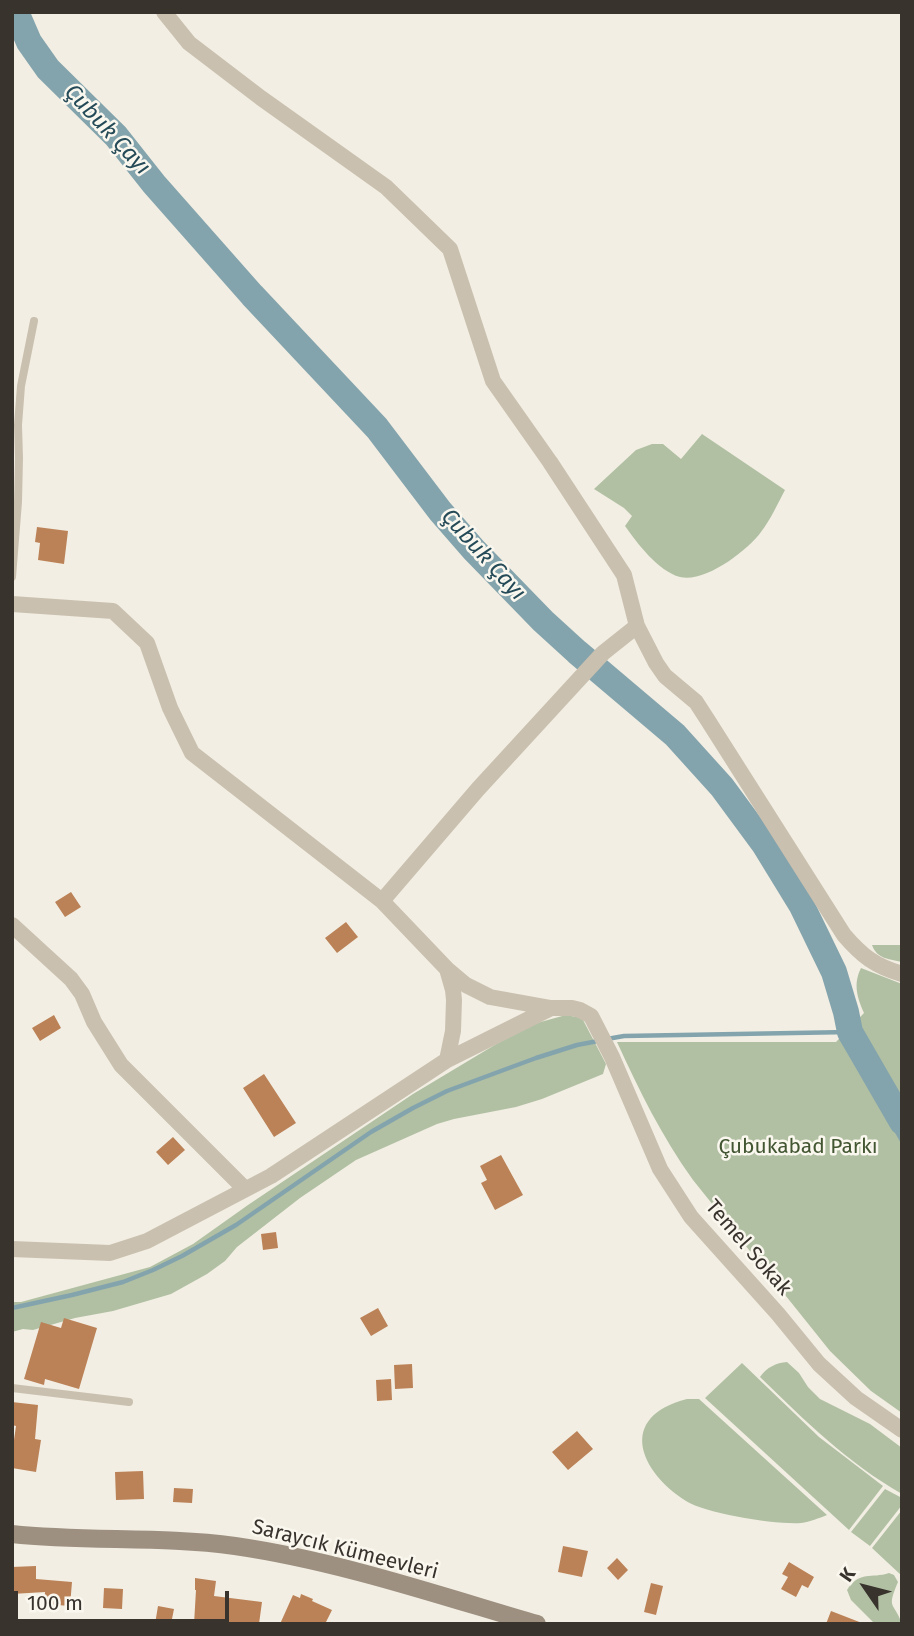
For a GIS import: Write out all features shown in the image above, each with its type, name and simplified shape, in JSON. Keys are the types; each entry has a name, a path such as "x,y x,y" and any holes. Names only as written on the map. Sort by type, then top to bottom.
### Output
{"main road":[{"name":"Saraycık Kümeevleri","path":"12,1534 195,1542 264,1551 368,1575 537,1624"}],"street":[{"path":"164,12 189,43 386,187 450,249 493,381 550,461 624,575 637,626 665,676 696,702 844,935 874,963 902,974"},
{"path":"12,604 113,611 147,643 170,708 192,753 382,901 447,969 466,985 490,997 551,1008"},
{"path":"382,901 478,789 603,653 637,626"},
{"path":"12,925 71,979 121,1065 245,1189"},
{"path":"447,969 453,989 454,1008 447,1060"},
{"path":"12,1248 110,1253 147,1241 271,1176 447,1060 551,1008"},
{"name":"Temel Sokak","path":"551,1008 572,1008 591,1016 612,1057 660,1169 691,1217 835,1381 902,1430"}],"lane":[{"path":"12,577 21,386 34,321"},
{"path":"12,1388 128,1402"}],"green space":[{"path":"702,434 785,490 765,527 746,548 713,570 690,578 680,577 656,563 636,540 625,526 632,516 594,489 636,450 652,444 663,444 681,459"},
{"path":"872,945 902,945 902,962 880,956"},
{"name":"Çubukabad Parkı","path":"861,968 902,984 902,1413 871,1391 830,1351 693,1180 652,1113 617,1042 836,1042 864,1013 857,990"},
{"path":"566,1015 582,1018 606,1064 603,1074 516,1107 437,1124 356,1160 300,1198 237,1247 225,1261 171,1294 113,1311 33,1330 12,1332 12,1302 21,1302 150,1267 193,1244 413,1094 498,1043 537,1023"},
{"path":"787,1362 820,1399 870,1424 902,1448 902,1494 845,1455 760,1377 772,1366"},
{"path":"742,1363 819,1437 883,1486 849,1530 705,1398"},
{"path":"687,1399 699,1399 827,1515 801,1523 742,1518 696,1506 670,1489 656,1475 647,1460 643,1446 644,1431 651,1418 665,1407"},
{"path":"885,1489 902,1498 902,1505 870,1546 851,1532"},
{"path":"902,1510 902,1576 872,1548"},
{"path":"889,1573 894,1575 898,1582 892,1605 902,1624 875,1624 851,1600 847,1590 861,1577"}],"water":[{"path":"856,1027 902,1104 902,1145 839,1039"}],"building":[{"path":"37,527 68,531 64,564 38,560 40,543 35,542"},
{"path":"71,892 81,907 65,917 55,902"},
{"path":"346,922 358,937 337,953 325,938"},
{"path":"54,1015 61,1028 40,1041 32,1028"},
{"path":"264,1074 296,1123 274,1137 243,1088"},
{"path":"173,1137 185,1150 168,1165 156,1152"},
{"path":"501,1155 523,1195 495,1210 481,1183 487,1180 480,1166"},
{"path":"276,1232 278,1248 263,1250 261,1234"},
{"path":"378,1308 388,1326 371,1336 360,1318"},
{"path":"64,1318 97,1328 79,1389 45,1379 44,1385 24,1379 41,1322 61,1328"},
{"path":"412,1364 413,1388 395,1389 394,1365"},
{"path":"391,1379 392,1400 377,1401 376,1380"},
{"path":"12,1402 38,1405 35,1439 41,1440 36,1472 12,1468 16,1426 12,1425"},
{"path":"577,1431 593,1449 568,1470 552,1452"},
{"path":"143,1471 144,1499 116,1500 115,1472"},
{"path":"174,1488 193,1489 192,1503 173,1502"},
{"path":"563,1546 588,1551 582,1577 558,1572"},
{"path":"617,1558 628,1570 618,1580 607,1568"},
{"path":"789,1562 814,1577 808,1588 802,1585 796,1597 781,1589 788,1577 782,1574"},
{"path":"36,1566 36,1579 72,1582 70,1606 44,1604 45,1592 12,1594 12,1567"},
{"path":"195,1578 216,1581 214,1596 262,1602 259,1624 194,1624"},
{"path":"651,1583 663,1586 656,1615 644,1612"},
{"path":"104,1588 123,1589 122,1609 103,1608"},
{"path":"301,1594 332,1610 325,1624 280,1624 293,1595 300,1598"},
{"path":"158,1606 174,1609 171,1624 155,1624"},
{"path":"831,1611 862,1623 862,1624 826,1624"}],"waterway":[{"name":"Çubuk Çayı","path":"16,12 29,42 48,69 116,136 154,184 252,295 377,428 440,511 474,550 543,621 675,735 722,787 764,844 802,906 834,972 850,1032 902,1122"},
{"path":"607,1039 624,1036 850,1032"},
{"path":"12,1308 123,1282 153,1270 236,1225 371,1132 413,1108 447,1091 536,1058 598,1041"}]}
